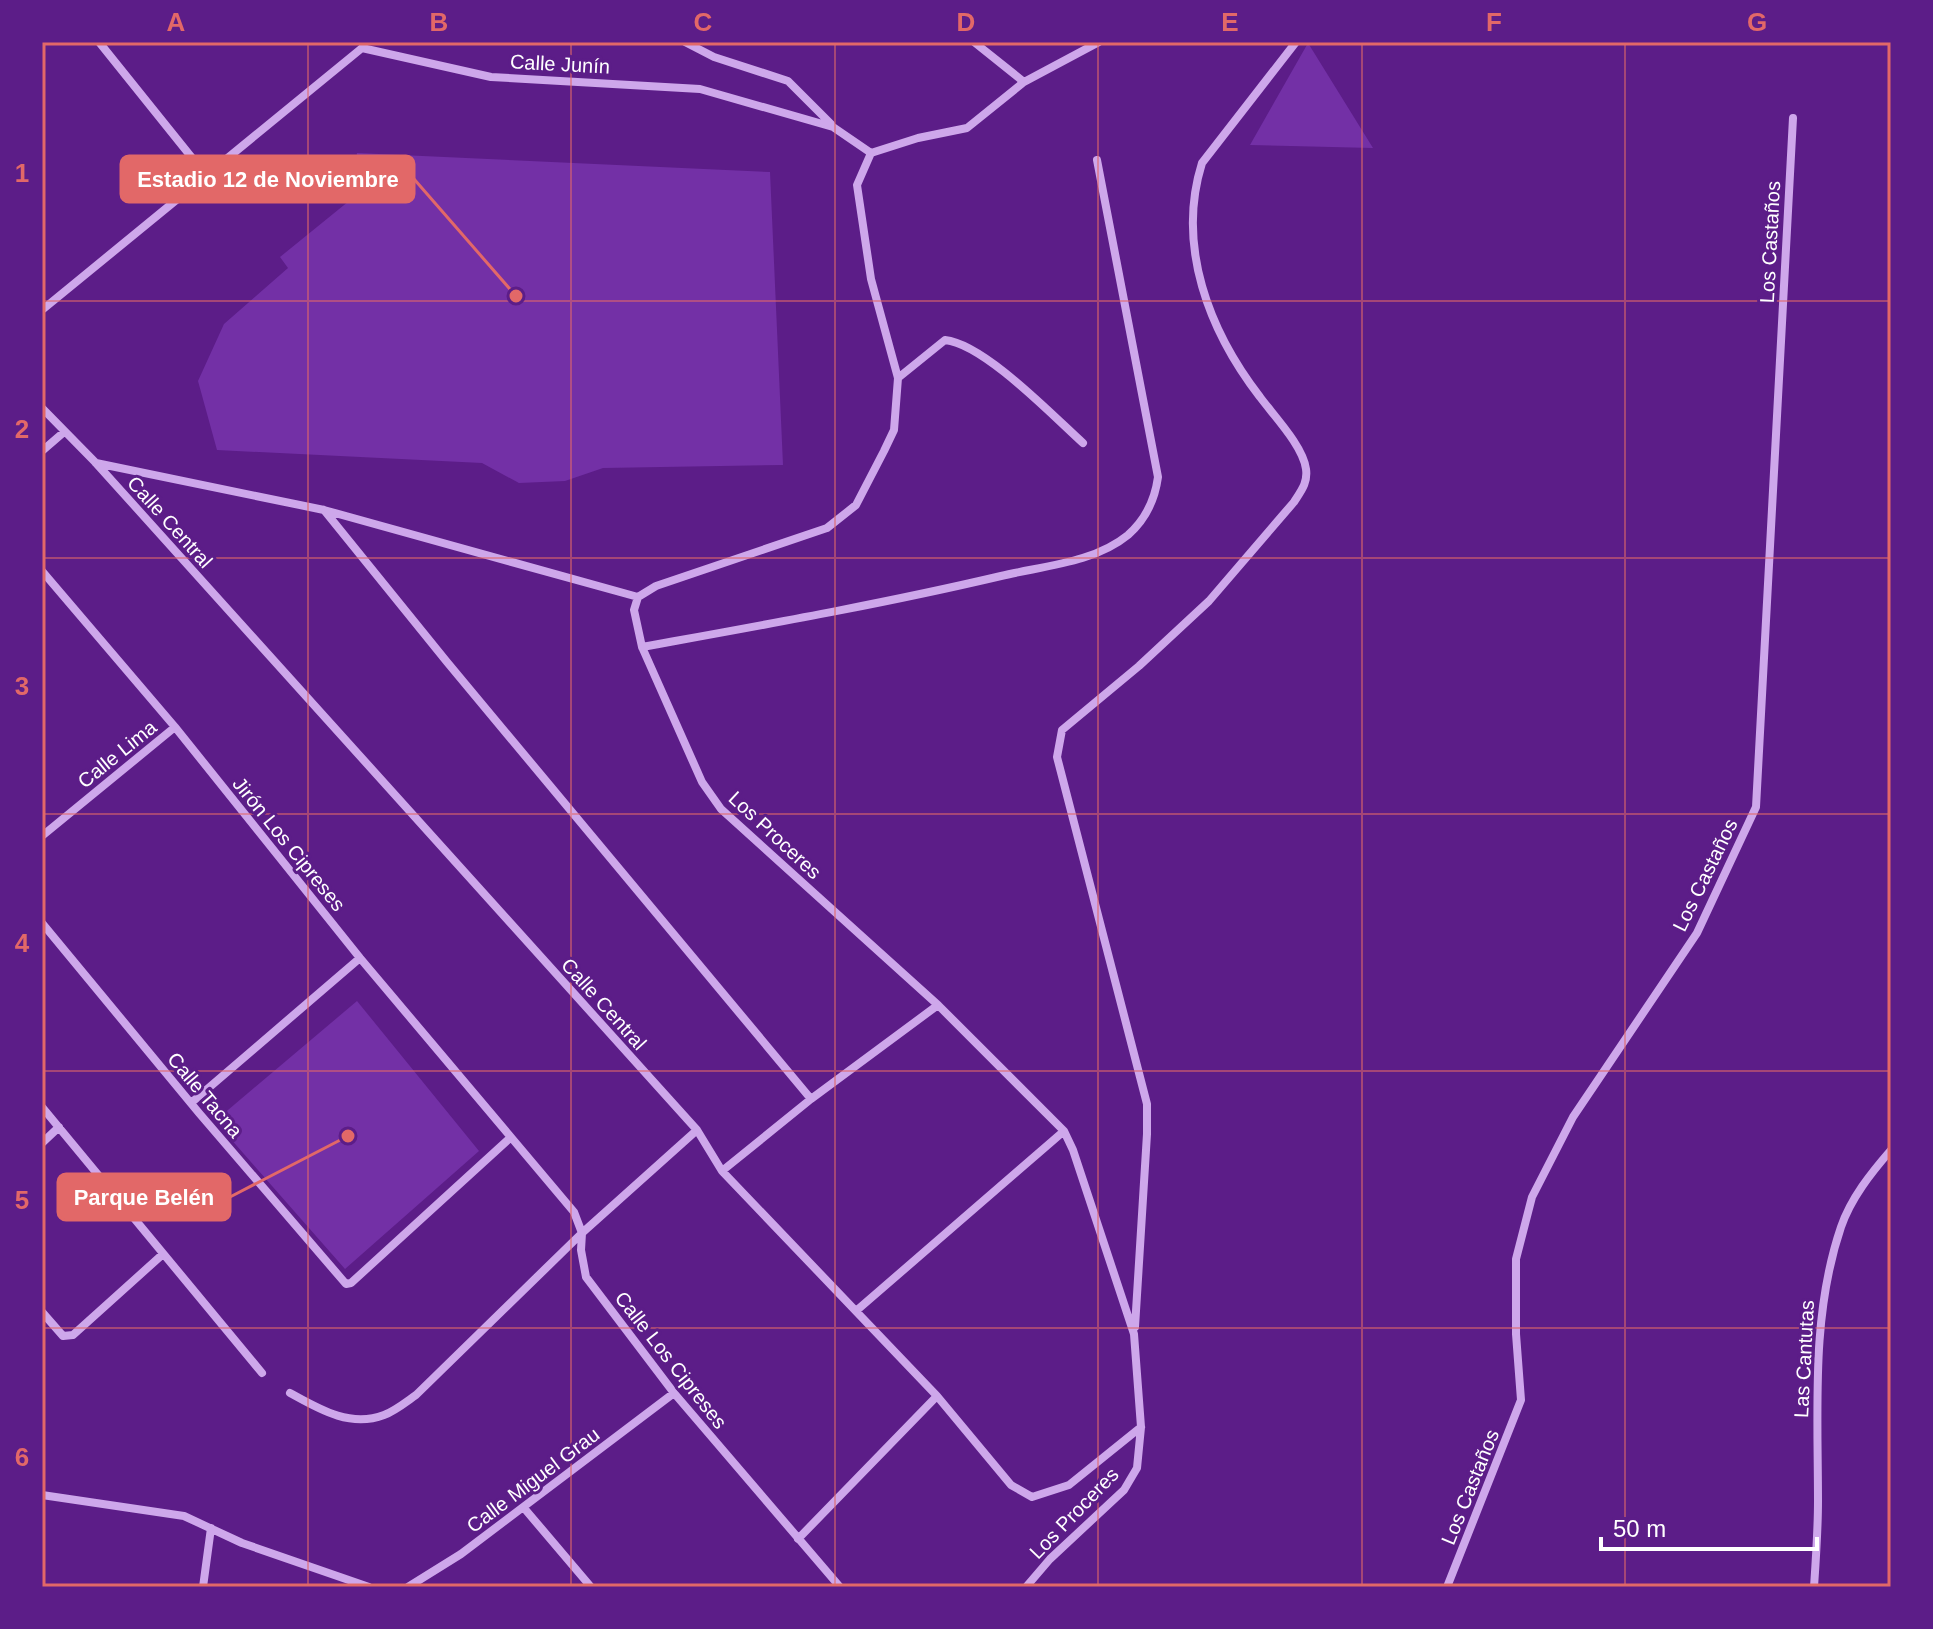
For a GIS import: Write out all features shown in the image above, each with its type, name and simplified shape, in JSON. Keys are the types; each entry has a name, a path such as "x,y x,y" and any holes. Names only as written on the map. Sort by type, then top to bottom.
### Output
{"street":[{"path":"99,42 205,174"},
{"path":"685,42 714,57 788,81 833,127"},
{"path":"95,462 324,510 638,597 656,586 827,528 856,505 894,430 898,378 871,279 857,185 871,153 918,138 967,128 1024,82 1099,42"},
{"path":"1134,1334 1147,1104 1057,757 1057,743 1062,730 1139,666 1209,601 1305,485 1306,467 1291,438 1248,381 1210,313 1191,227 1195,186 1202,163 1296,42"},
{"path":"980,44 1024,82"},
{"name":"Calle Junín","path":"42,310 360,45 491,77 700,89 833,127 871,153"},
{"name":"Los Castaños","path":"1447,1587 1521,1400 1516,1334 1516,1259 1532,1197 1573,1117 1697,933 1756,807 1793,118"},
{"path":"642,647 882,604 1093,555 1128,535 1146,513 1155,495 1158,477 1097,160"},
{"path":"898,378 945,340 956,341 1006,375 1083,443"},
{"name":"Calle Central","path":"42,408 95,462 697,1130 722,1171 937,1396 1011,1485 1032,1497 1069,1485 1141,1427"},
{"path":"42,451 64,432"},
{"path":"324,510 811,1099"},
{"name":"Jirón Los Cipreses","path":"42,571 175,727 360,958 510,1138"},
{"name":"Los Proceres","path":"638,597 634,610 642,647 702,782 721,809 938,1005 1064,1131 1134,1334 1141,1427 1137,1468 1124,1490 1050,1559 1026,1587"},
{"name":"Calle Lima","path":"42,836 175,727"},
{"name":"Calle Tacna","path":"42,923 346,1284 351,1283 510,1138"},
{"path":"191,1103 360,958"},
{"path":"722,1171 811,1099 938,1005"},
{"path":"42,1107 262,1373"},
{"path":"42,1143 59,1127"},
{"path":"290,1393 333,1416 365,1420 386,1415 425,1386 582,1233 697,1130"},
{"path":"856,1311 1064,1131"},
{"name":"Calle Los Cipreses","path":"510,1138 574,1212 582,1233 581,1250 586,1277 674,1393 840,1587"},
{"name":"Las Cantutas","path":"1814,1587 1818,1505 1817,1391 1823,1293 1842,1224 1868,1177 1891,1150"},
{"path":"42,1312 63,1336 73,1335 163,1254"},
{"name":"Calle Miguel Grau","path":"408,1587 461,1554 674,1393"},
{"path":"798,1539 937,1396"},
{"path":"42,1495 170,1513 198,1520 242,1543 369,1587"},
{"path":"524,1508 591,1587"},
{"path":"203,1587 211,1528"}],"shaded area":[{"path":"1308,43 1373,148 1250,145"},
{"path":"357,153 770,172 783,465 603,468 565,481 519,483 482,463 217,450 198,381 224,324 288,268 280,257 349,201"},
{"path":"357,1001 479,1151 345,1269 215,1121"}],"place":[{"name":"Estadio 12 de Noviembre","path":"516,296"},
{"name":"Parque Belén","path":"348,1136"}]}
